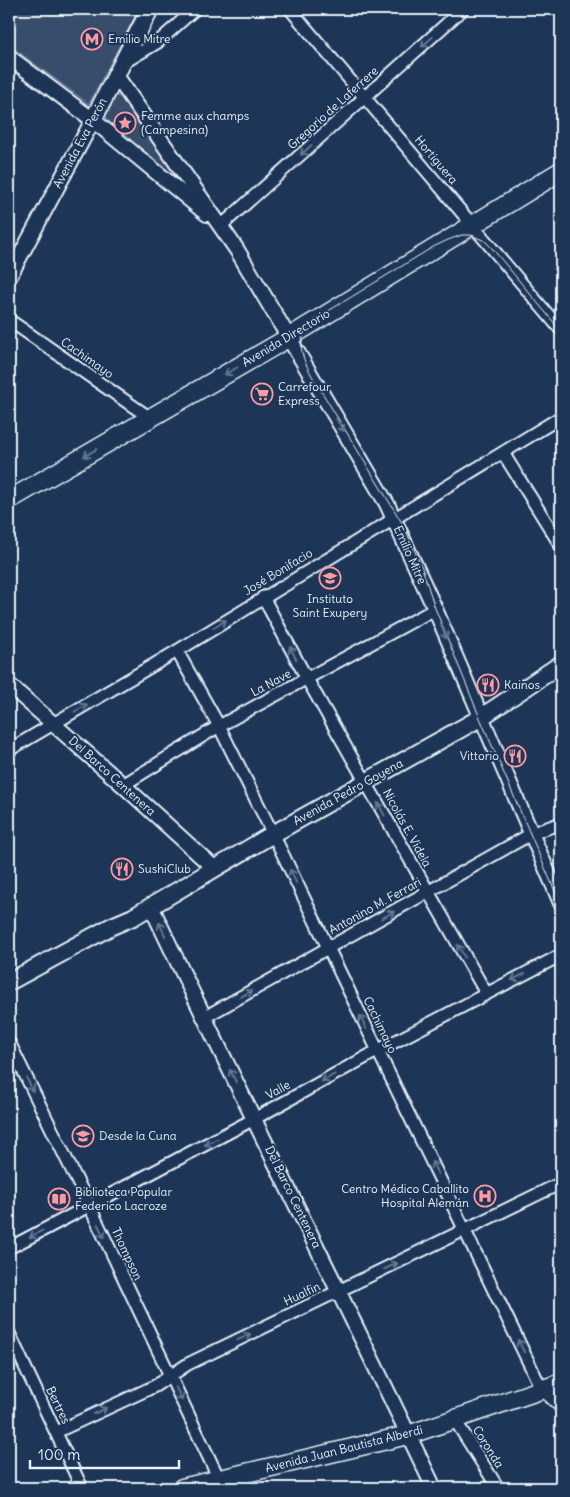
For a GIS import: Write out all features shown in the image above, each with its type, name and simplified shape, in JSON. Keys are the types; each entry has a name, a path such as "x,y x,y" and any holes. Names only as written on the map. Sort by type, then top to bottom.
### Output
{"main road":[{"name":"Avenida Eva Perón","path":"92,120 150,9"},
{"name":"Avenida Directorio","path":"9,500 288,338 561,171"},
{"name":"Avenida Pedro Goyena","path":"9,982 132,917 273,834 481,717 561,664"},
{"name":"Avenida Pedro Goyena","path":"9,987 116,931 132,917"},
{"name":"Avenida Juan Bautista Alberdi","path":"182,1488 408,1435 561,1383"}],"street":[{"path":"118,69 158,42 195,9"},
{"name":"Hortiguera","path":"290,9 561,330"},
{"name":"Gregorio de Laferrere","path":"221,226 462,9"},
{"name":"Emilio Mitre","path":"9,57 92,120 221,226"},
{"name":"Emilio Mitre","path":"118,69 258,284 387,504 561,903"},
{"name":"Avenida Eva Perón","path":"9,277 92,120"},
{"name":"Cachimayo","path":"9,320 150,418"},
{"name":"José Bonifacio","path":"9,750 561,417"},
{"path":"503,452 561,546"},
{"name":"Nicolás E. Videla","path":"263,597 307,679 486,993"},
{"name":"La Nave","path":"123,785 219,726 434,609"},
{"name":"Cachimayo","path":"176,651 219,726 273,834 542,1390 561,1407"},
{"name":"Del Barco Centenera","path":"9,685 214,868"},
{"name":"Antonino M. Ferrari","path":"203,1018 531,834 561,823"},
{"name":"Del Barco Centenera","path":"151,906 203,1018 339,1291 434,1488"},
{"name":"Valle","path":"9,1248 254,1119 377,1050 561,955"},
{"name":"Thompson","path":"9,1042 89,1205 219,1479"},
{"name":"Hualfin","path":"56,1432 155,1386 188,1364 561,1184"},
{"name":"Bertres","path":"9,1333 82,1488"},
{"name":"Coronda","path":"455,1420 498,1488"}],"shaded area":[{"path":"9,9 139,9 89,104 9,45"},
{"path":"116,96 123,96 209,214 107,120 105,111"}],"tram line":[{"path":"561,331 485,241 471,235 462,235 433,247 317,318 305,332 301,346 304,360 312,376 404,526 480,718 561,905"}],"place":[{"name":"Emilio Mitre","path":"92,39"},
{"name":"Femme aux champs (Campesina)","path":"125,123"},
{"name":"Carrefour Express","path":"262,394"},
{"name":"Instituto Saint Exupery","path":"330,578"},
{"name":"Kainos","path":"488,685"},
{"name":"Vittorio","path":"515,756"},
{"name":"SushiClub","path":"122,869"},
{"name":"Desde la Cuna","path":"83,1136"},
{"name":"Centro Médico Caballito Hospital Alemán","path":"485,1196"},
{"name":"Biblioteca Popular Federico Lacroze","path":"59,1199"}]}
